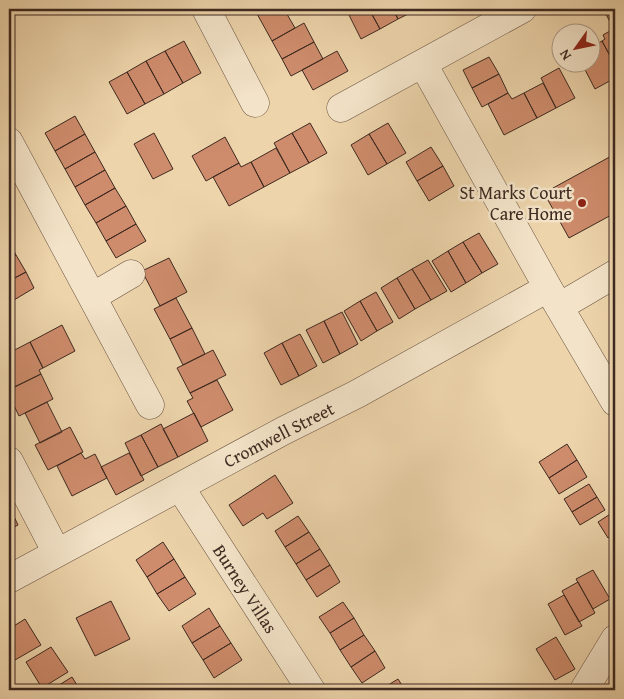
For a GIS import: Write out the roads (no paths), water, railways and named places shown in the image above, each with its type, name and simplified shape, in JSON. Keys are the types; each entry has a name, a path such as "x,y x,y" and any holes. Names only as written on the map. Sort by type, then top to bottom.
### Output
{"street":[{"path":"207,9 255,103"},
{"path":"341,108 522,9"},
{"path":"423,64 554,298 615,402"},
{"path":"9,142 150,405"},
{"path":"92,297 131,274"},
{"name":"Cromwell Street","path":"9,579 282,431 554,298 615,274"},
{"path":"9,461 56,553"},
{"name":"Burney Villas","path":"180,487 311,690"},
{"path":"584,690 615,639"}],"place":[{"name":"St Marks Court Care Home","path":"582,203"}]}
